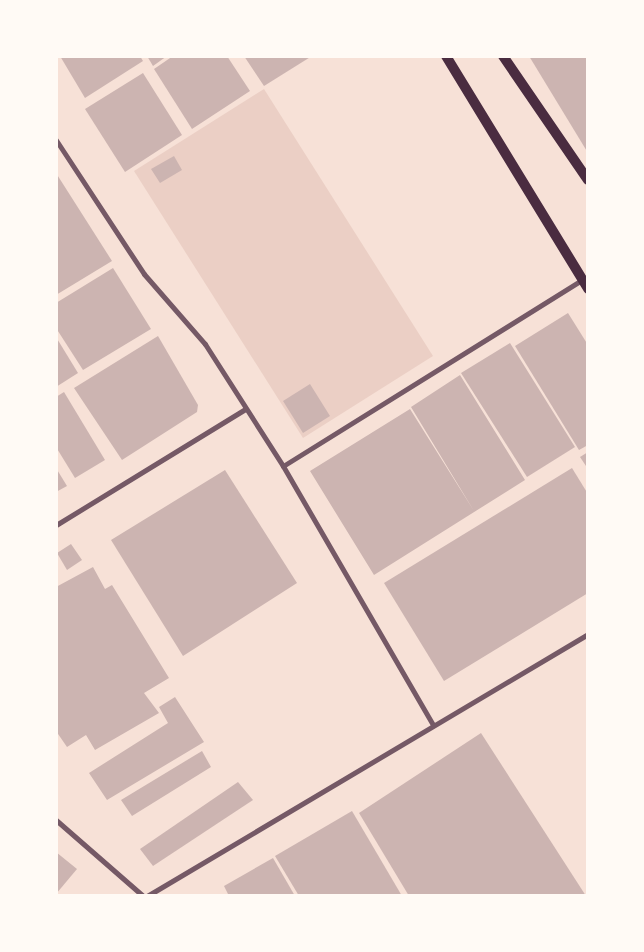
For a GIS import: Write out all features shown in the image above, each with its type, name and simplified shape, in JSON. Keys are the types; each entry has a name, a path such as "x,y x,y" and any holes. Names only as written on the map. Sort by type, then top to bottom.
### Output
{"main road":[{"path":"446,56 585,285"},
{"path":"503,56 588,180"}],"street":[{"path":"56,140 144,274 205,344 283,466 434,725"},
{"path":"283,466 585,285"},
{"path":"56,525 245,409"},
{"path":"147,896 588,634"},
{"path":"56,820 143,896"}],"shaded area":[{"path":"264,89 433,356 303,438 134,171"}],"building":[{"path":"60,56 140,56 143,61 85,98"},
{"path":"147,56 167,56 153,66"},
{"path":"173,56 227,56 250,91 192,129 154,69"},
{"path":"244,56 312,56 264,86"},
{"path":"529,56 588,56 588,153"},
{"path":"143,73 182,135 125,172 85,109"},
{"path":"174,156 182,170 160,183 151,169"},
{"path":"56,173 112,261 56,295"},
{"path":"113,268 151,329 83,370 56,328 56,303"},
{"path":"568,313 588,345 588,445 579,450 515,346"},
{"path":"158,336 198,405 197,412 122,460 74,388"},
{"path":"56,337 78,373 56,387"},
{"path":"510,343 575,447 527,477 461,373"},
{"path":"460,375 525,480 374,575 310,471 410,409 474,511 411,407"},
{"path":"310,384 330,416 303,433 283,401"},
{"path":"64,392 105,460 75,478 56,447 56,397"},
{"path":"588,452 588,469 580,457"},
{"path":"56,468 67,486 56,492"},
{"path":"572,468 588,494 588,593 444,681 384,583"},
{"path":"225,470 297,583 183,656 111,540"},
{"path":"71,544 82,560 67,570 57,553"},
{"path":"93,567 105,589 112,585 169,678 144,693 159,713 95,750 86,735 67,747 56,731 56,587"},
{"path":"175,697 204,742 107,800 89,773 168,723 159,707"},
{"path":"481,733 586,896 409,896 359,813"},
{"path":"202,751 211,767 132,816 121,800"},
{"path":"238,782 253,800 153,866 140,849"},
{"path":"352,811 402,896 299,896 275,856"},
{"path":"56,852 77,869 56,894"},
{"path":"273,858 295,896 229,896 224,886"}]}
